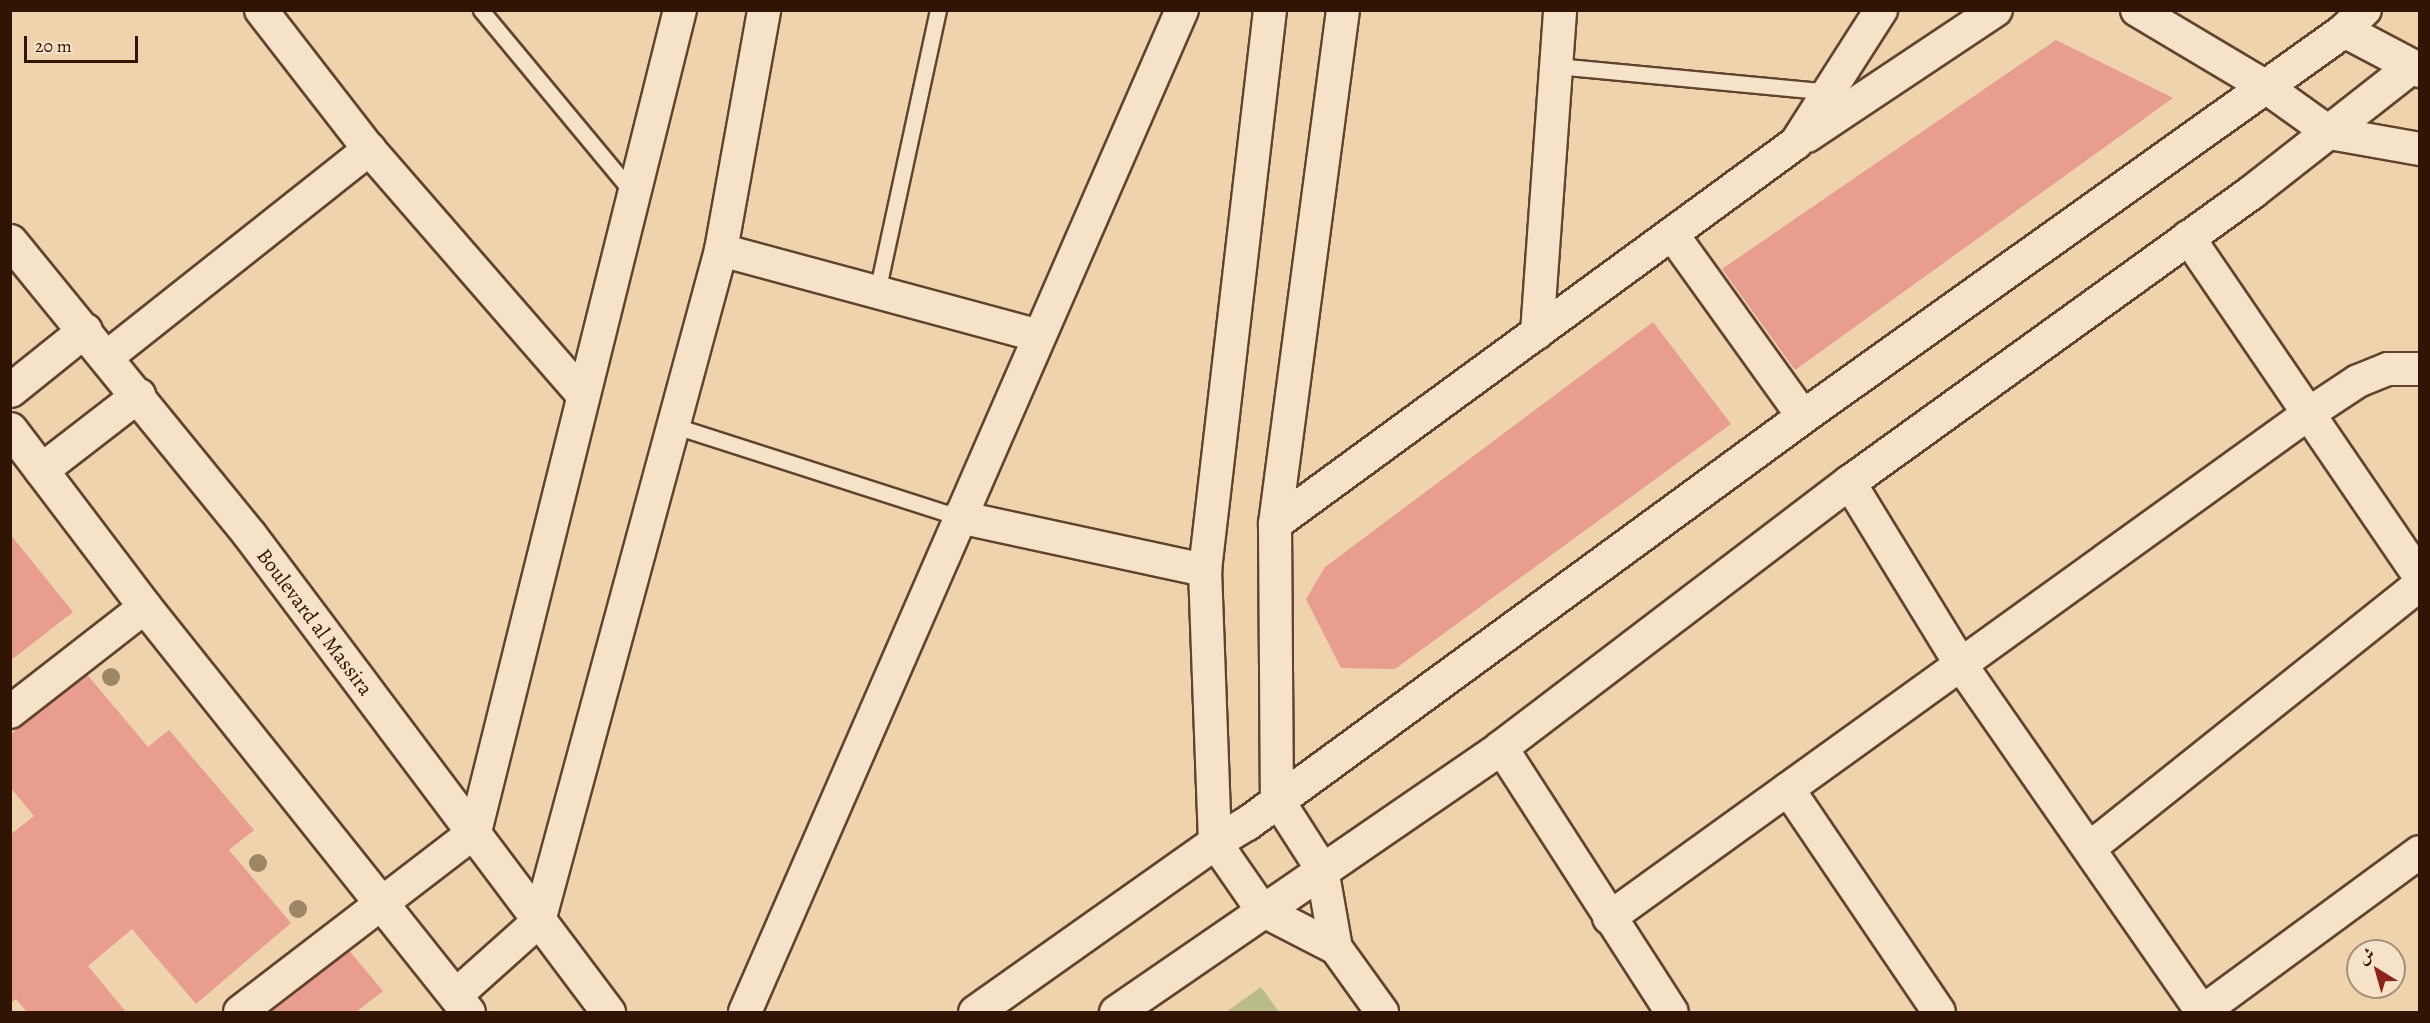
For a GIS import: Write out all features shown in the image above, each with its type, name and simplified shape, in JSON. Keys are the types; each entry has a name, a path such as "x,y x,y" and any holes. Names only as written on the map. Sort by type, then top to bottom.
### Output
{"street":[{"path":"261,10 369,149 581,393"},
{"path":"240,1012 476,832 581,393 680,10"},
{"path":"10,429 145,607 461,1004 539,921 721,250 764,10"},
{"path":"745,1012 1037,335 1182,10"},
{"path":"1270,10 1205,570 1215,842 1262,910 1336,948"},
{"path":"1343,10 1275,524 1277,799 1322,869 1336,948 1382,1012"},
{"path":"1537,333 1560,10"},
{"path":"1796,144 1881,10"},
{"path":"1275,524 1796,144 1996,10"},
{"path":"2137,10 2264,86 2330,133 2420,149"},
{"path":"975,1012 1277,799 2355,20 2416,65 2330,133 1849,482 1501,747 1116,1012"},
{"path":"107,357 369,149"},
{"path":"1672,234 1803,417"},
{"path":"2188,237 2420,577"},
{"name":"Boulevard al Massira","path":"10,241 138,395 476,832 539,921 608,1012"},
{"path":"721,250 1037,335"},
{"path":"10,390 86,330"},
{"path":"1609,918 2308,414 2358,381 2388,369 2420,369"},
{"path":"41,470 138,395"},
{"path":"1849,482 1961,665 2091,847 2202,1012 2420,852"},
{"path":"959,517 1205,570"},
{"path":"2091,847 2420,584"},
{"path":"10,712 145,607"},
{"path":"1501,747 1609,918 1672,1012"},
{"path":"1788,789 1939,1012"}],"lane":[{"path":"482,10 632,192"},
{"path":"877,292 938,10"},
{"path":"1556,66 1829,92"},
{"path":"675,426 959,517"}],"green space":[{"path":"1261,987 1279,1012 1226,1012"}],"building":[{"path":"2056,40 2173,98 1795,370 1722,269"},
{"path":"1653,322 1731,424 1395,669 1341,668 1306,599 1325,567"},
{"path":"10,534 73,612 10,661"},
{"path":"85,672 148,747 169,730 254,830 229,850 291,923 196,1004 132,929 88,966 126,1012 27,1012 16,999 10,1004 10,835 34,816 10,787 10,735"},
{"path":"347,948 383,991 356,1012 267,1012"}]}
